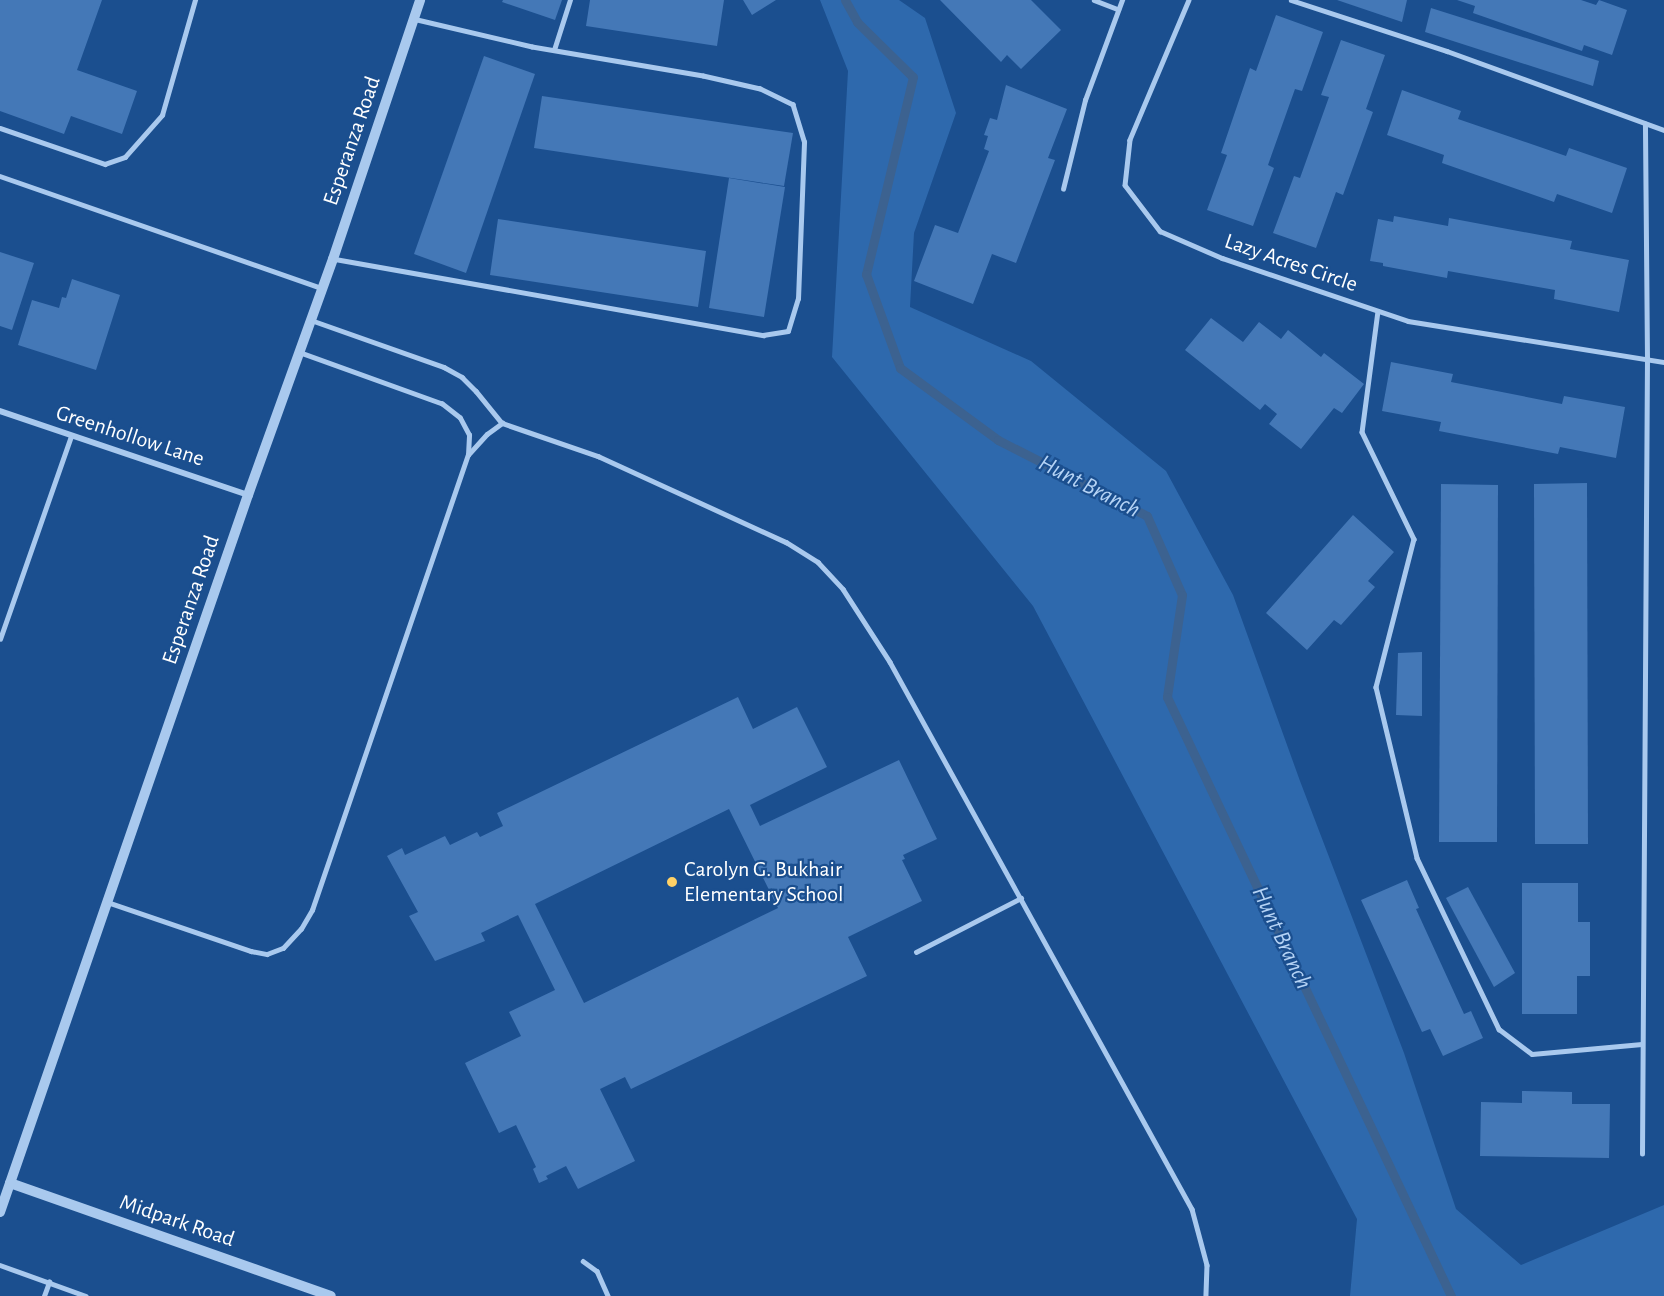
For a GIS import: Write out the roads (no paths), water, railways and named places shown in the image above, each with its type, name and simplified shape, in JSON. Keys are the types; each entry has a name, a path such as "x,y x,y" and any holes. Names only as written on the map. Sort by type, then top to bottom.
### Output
{"street":[{"name":"Esperanza Road","path":"0,1212 248,495 333,258 420,0"},
{"name":"Greenhollow Lane","path":"0,411 248,495"},
{"name":"Midpark Road","path":"10,1183 331,1296"}],"lane":[{"path":"0,128 105,165 125,157 162,115 195,0"},
{"path":"554,50 570,0"},
{"path":"1094,0 1118,9"},
{"path":"1063,189 1085,100 1122,0"},
{"name":"Lazy Acres Circle","path":"1189,0 1130,140 1125,185 1160,231 1222,258 1408,321 1664,362"},
{"path":"1291,0 1447,51 1664,130"},
{"path":"333,258 763,335 788,331 798,298 804,142 793,105 760,89 714,78 554,50 413,19"},
{"path":"1642,1154 1647,359 1645,124"},
{"path":"0,176 322,288"},
{"path":"1378,311 1362,432 1414,539 1376,687 1417,858 1499,1029 1532,1054 1642,1044"},
{"path":"311,320 444,367 462,377 502,423 598,456 786,542 819,562 843,589 890,662 1192,1209 1207,1265 1206,1296"},
{"path":"107,902 250,951 267,954 283,948 301,929 314,903 468,455 469,435 460,418 442,404 300,353"},
{"path":"468,455 486,434 502,423"},
{"path":"0,639 71,436"},
{"path":"916,952 1021,898"},
{"path":"583,1261 597,1271 608,1296"},
{"path":"0,1265 86,1296"},
{"path":"44,1296 49,1282"}],"waterway":[{"name":"Hunt Branch","path":"845,0 857,22 913,77 866,274 900,368 998,440 1147,516 1182,595 1167,697 1451,1296"}],"place":[{"name":"Carolyn G. Bukhair Elementary School","path":"672,882"}]}
